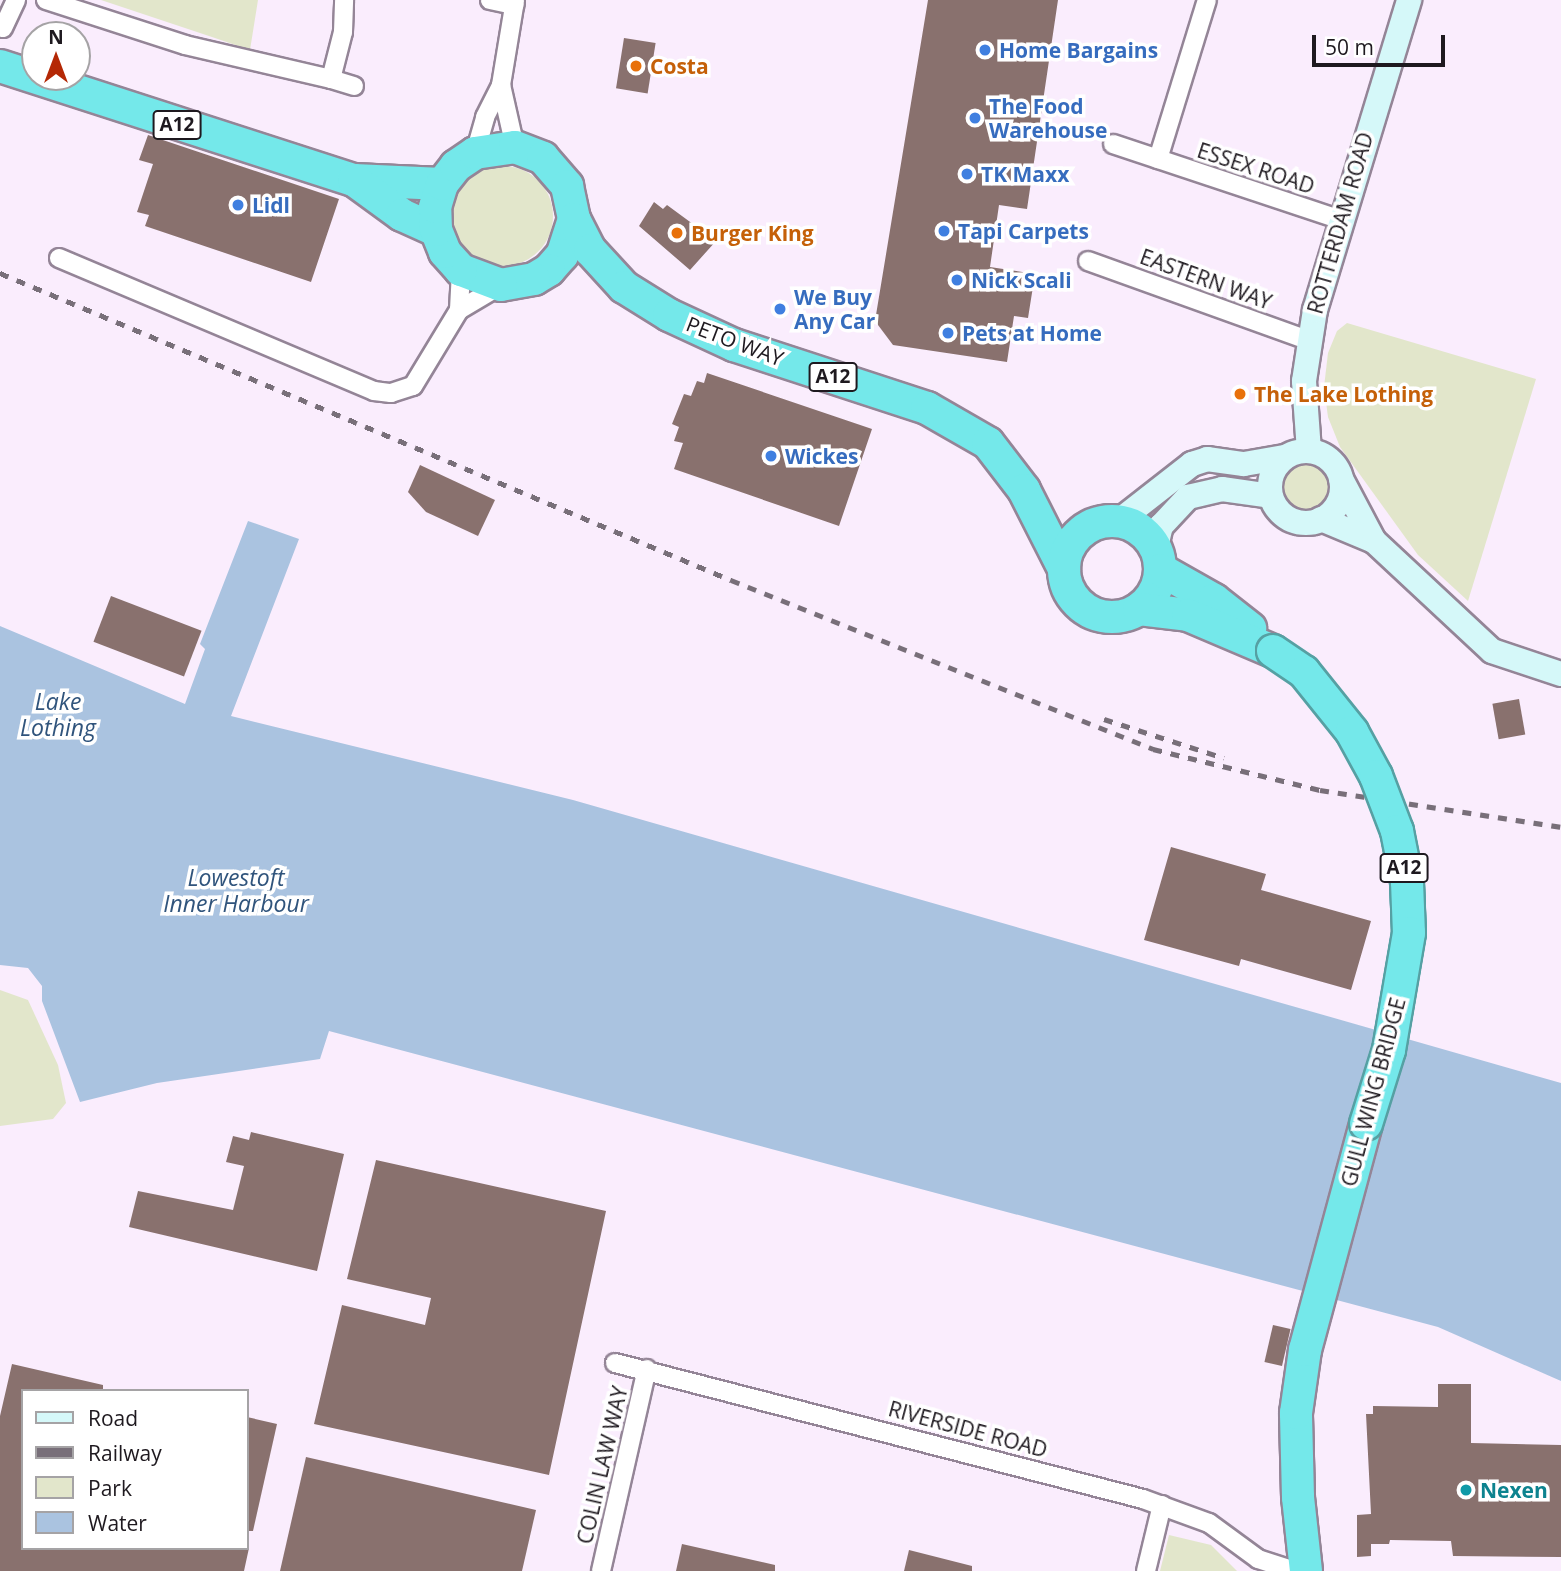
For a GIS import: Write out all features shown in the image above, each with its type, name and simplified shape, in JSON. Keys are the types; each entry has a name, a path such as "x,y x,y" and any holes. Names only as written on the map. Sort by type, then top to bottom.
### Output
{"highway":[{"name":"A12","path":"0,66 354,180 442,184"},
{"path":"515,147 543,158 557,170 568,186 574,219 562,256 549,270 526,281 501,285 461,270 445,252 436,230 435,207 442,184 456,166 475,153 515,147"},
{"name":"A12","path":"354,180 402,215 436,230"},
{"name":"PETO WAY","path":"574,219 590,250 624,287 669,315 734,345 948,416 988,443 1024,490 1064,569"},
{"name":"PETO WAY","path":"549,270 624,287"},
{"name":"PETO WAY","path":"1024,490 1054,511 1107,522"},
{"path":"1107,522 1134,525 1158,558 1158,585 1139,609 1111,617 1083,607 1069,590 1064,569 1072,541 1107,522"},
{"name":"A12","path":"1158,558 1214,600 1273,652"},
{"name":"A12","path":"1139,609 1188,615 1273,652"},
{"name":"GULL WING BRIDGE","path":"1273,652 1304,672 1327,697 1376,776 1397,831 1407,882 1409,933 1389,1051 1342,1206 1305,1350 1296,1413 1296,1458 1306,1571"}],"street":[{"path":"3,28 16,0"},
{"path":"46,0 185,45 354,86"},
{"path":"331,79 343,32 344,0"},
{"path":"475,153 485,117 501,85 514,2 491,0"},
{"path":"1158,159 1207,0"},
{"name":"ROTTERDAM ROAD","path":"1297,454 1308,340 1339,219 1409,0"},
{"path":"501,85 515,147"},
{"name":"ESSEX ROAD","path":"1113,144 1339,219"},
{"path":"59,258 374,391 391,393 413,386 459,310 501,285"},
{"name":"EASTERN WAY","path":"1088,261 1308,340"},
{"path":"459,310 461,270"},
{"path":"1297,454 1275,468 1271,496 1276,507 1297,522 1321,519 1374,541"},
{"path":"1107,522 1192,464 1207,459 1244,464 1297,454 1329,460 1374,541 1492,651 1561,674"},
{"path":"1321,519 1338,502 1341,479"},
{"path":"1158,558 1161,526 1188,497 1222,489 1271,496"},
{"name":"RIVERSIDE ROAD","path":"615,1363 647,1369 1162,1505 1209,1523 1258,1559 1296,1571"},
{"name":"COLIN LAW WAY","path":"601,1571 647,1369"},
{"path":"1146,1571 1162,1505"}],"green space":[{"path":"101,0 258,0 250,50 212,37"},
{"path":"503,166 531,174 545,188 553,216 545,244 531,258 503,266 475,258 461,244 453,216 461,188 475,174"},
{"path":"1347,323 1536,379 1468,601 1418,555 1340,447 1328,417 1324,387 1328,353 1337,331"},
{"path":"1306,464 1323,470 1329,487 1323,504 1306,510 1289,504 1283,487 1289,470"},
{"path":"0,990 28,1000 58,1065 66,1103 53,1119 0,1126"},
{"path":"1169,1535 1211,1545 1237,1571 1160,1571"}],"water":[{"name":"Lowestoft Inner Harbour","path":"248,521 299,539 231,716 573,800 1561,1083 1561,1381 1438,1327 329,1031 320,1059 157,1083 80,1102 42,1001 42,986 28,968 0,965 0,626 185,704 205,649 200,644"}],"building":[{"path":"928,0 1058,0 1027,209 999,205 990,267 1035,274 1028,318 1014,316 1007,362 893,345 875,321"},
{"name":"Costa","path":"624,38 656,43 648,93 616,88"},
{"name":"Lidl","path":"148,135 339,199 311,282 145,226 149,215 137,212 153,164 139,160"},
{"name":"Burger King","path":"654,202 663,209 667,205 716,241 690,270 639,226"},
{"name":"Wickes","path":"707,373 872,429 839,526 674,469 683,443 674,441 679,427 672,424 684,394 691,396 697,381 704,383"},
{"path":"420,465 495,500 478,536 426,512 408,492"},
{"path":"111,596 202,631 184,677 93,642"},
{"path":"1519,699 1525,734 1499,739 1492,704"},
{"path":"1171,847 1266,874 1261,890 1371,921 1351,990 1241,959 1239,966 1144,940"},
{"path":"251,1132 344,1154 317,1271 129,1227 138,1191 233,1210 244,1166 226,1162 233,1136 249,1140"},
{"path":"376,1160 606,1211 549,1475 314,1424 342,1305 425,1325 431,1298 347,1279"},
{"path":"1273,1325 1291,1329 1282,1366 1264,1362"},
{"path":"12,1364 103,1385 103,1389 21,1389 21,1550 249,1548 244,1571 0,1571 0,1416"},
{"name":"Nexen","path":"1438,1384 1471,1384 1471,1443 1561,1445 1561,1557 1453,1556 1451,1541 1390,1540 1389,1544 1371,1544 1371,1556 1357,1557 1357,1515 1371,1514 1366,1414 1373,1414 1373,1406 1438,1407"},
{"path":"248,1417 277,1424 253,1531 248,1531"},
{"path":"306,1457 536,1510 522,1571 280,1571"},
{"path":"682,1544 775,1565 775,1571 676,1571"},
{"path":"909,1550 972,1566 972,1571 904,1571"}],"railway":[{"path":"0,273 731,580 1153,749 1320,790 1561,827"},
{"path":"1104,719 1224,758"}],"place":[{"name":"Home Bargains","path":"985,50"},
{"name":"Costa","path":"636,66"},
{"name":"The Food Warehouse","path":"975,118"},
{"name":"TK Maxx","path":"967,174"},
{"name":"Lidl","path":"238,205"},
{"name":"Tapi Carpets","path":"944,231"},
{"name":"Burger King","path":"677,233"},
{"name":"Nick Scali","path":"957,280"},
{"name":"We Buy Any Car","path":"780,309"},
{"name":"Pets at Home","path":"948,333"},
{"name":"The Lake Lothing","path":"1240,394"},
{"name":"Wickes","path":"771,456"},
{"name":"Nexen","path":"1466,1490"}],"water label":[{"name":"Lake Lothing","path":"58,714"}]}
